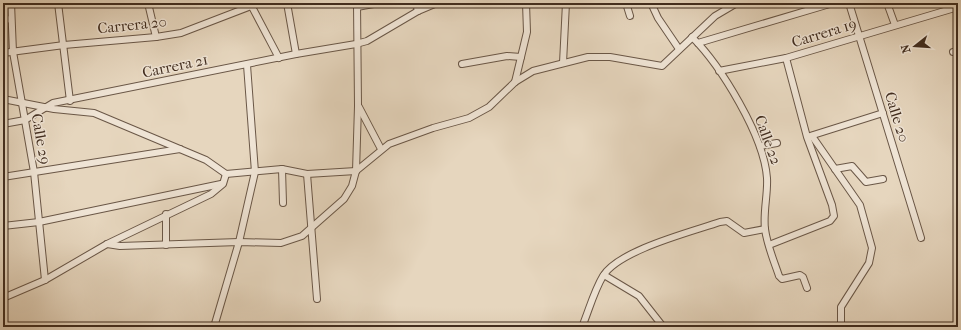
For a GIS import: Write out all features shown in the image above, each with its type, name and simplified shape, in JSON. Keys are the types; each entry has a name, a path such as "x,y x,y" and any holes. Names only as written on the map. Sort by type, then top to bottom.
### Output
{"street":[{"name":"Calle 29","path":"11,3 13,52 34,172 45,280"},
{"path":"58,3 70,101"},
{"path":"148,3 156,37"},
{"name":"Carrera 20","path":"3,53 181,33 251,4 259,3"},
{"path":"287,3 296,54"},
{"path":"106,244 120,246 239,242 281,243 302,236 311,230 344,199 352,186 356,171 358,106 356,44 357,5 379,3"},
{"path":"416,3 418,11"},
{"name":"Carrera 21","path":"3,124 25,120 53,103 70,101 296,54 367,41 418,11 437,3"},
{"path":"515,82 527,32 526,3"},
{"path":"563,63 566,3"},
{"path":"626,3 630,16"},
{"path":"651,3 658,18 679,49"},
{"path":"3,99 47,107 94,113 181,148 206,160 226,174 282,169 307,174 356,171 389,144 433,128 469,118 489,107 515,82 533,71 588,57 610,56 662,66 715,16 737,3"},
{"path":"698,43 833,3"},
{"name":"Calle 20","path":"849,3 921,238"},
{"path":"887,3 895,25"},
{"path":"251,4 279,58"},
{"name":"Carrera 19","path":"718,71 786,58 958,6"},
{"path":"3,20 11,19"},
{"name":"Calle 22","path":"692,37 718,71 745,113 760,146 767,178 765,229 779,276 782,279 800,275 803,277 807,288"},
{"path":"462,64 507,56 521,57"},
{"path":"769,245 830,221 834,216 832,205 809,137 786,58"},
{"path":"214,327 239,242 255,172 247,65"},
{"path":"358,106 381,149"},
{"path":"809,137 883,113"},
{"path":"809,137 835,169 860,205 872,248 869,263 841,307 841,327"},
{"path":"760,146 777,143"},
{"path":"3,177 181,148"},
{"path":"835,169 852,166 866,182 883,179"},
{"path":"282,169 283,203"},
{"path":"3,298 45,280 106,244 166,214 211,194 223,184 226,174"},
{"path":"307,174 317,299"},
{"path":"3,226 39,222 223,184"},
{"path":"166,214 166,245"},
{"path":"582,327 604,275 615,263 632,253 720,222 727,221 744,233 765,229"},
{"path":"604,275 639,296 662,324"}]}
